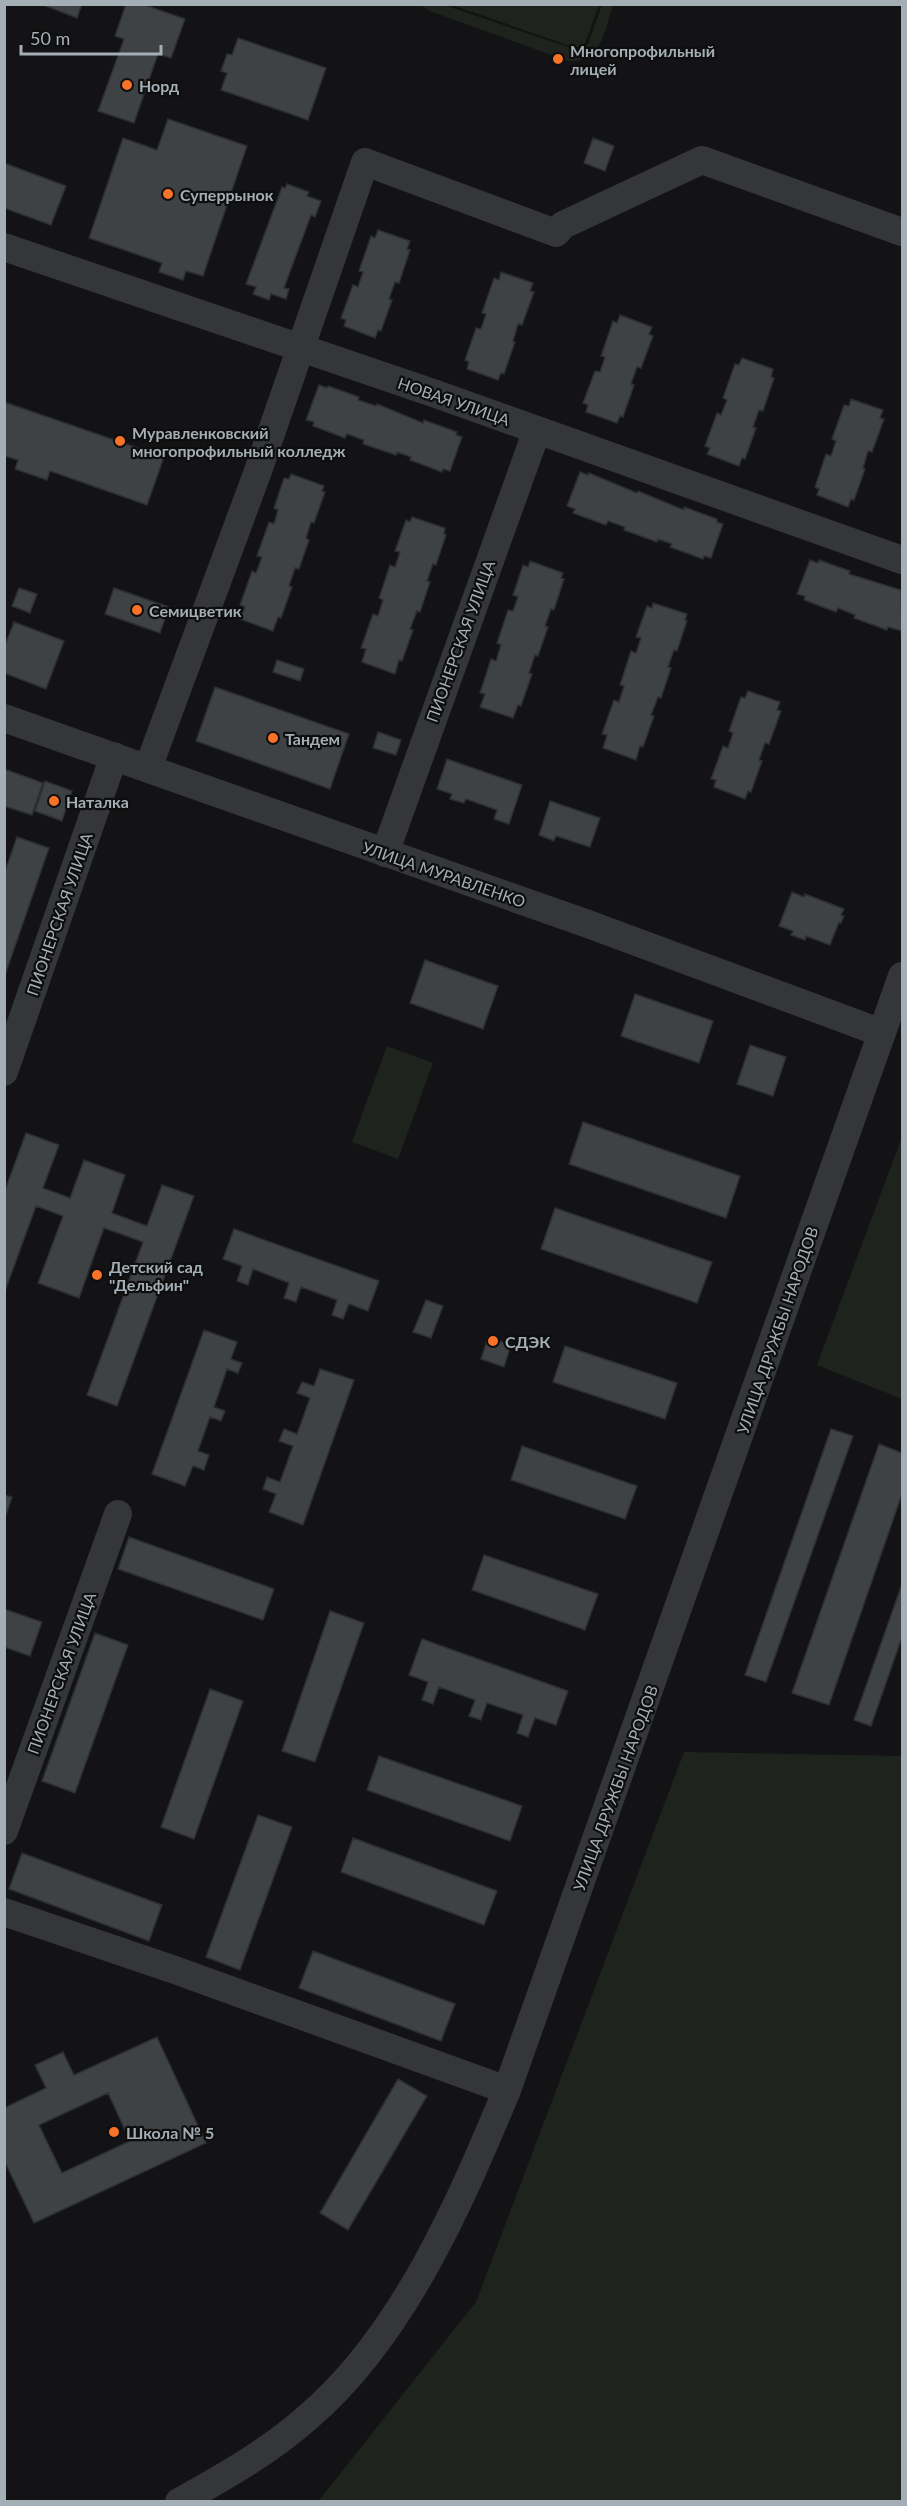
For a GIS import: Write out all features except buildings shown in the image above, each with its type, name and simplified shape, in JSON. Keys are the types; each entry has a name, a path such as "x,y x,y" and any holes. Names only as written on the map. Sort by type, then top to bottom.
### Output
{"street":[{"path":"148,768 254,482 365,162 556,234 563,225 702,160 903,232"},
{"name":"НОВАЯ УЛИЦА","path":"4,247 537,430 903,560"},
{"name":"ПИОНЕРСКАЯ УЛИЦА","path":"386,853 537,430"},
{"name":"УЛИЦА МУРАВЛЕНКО","path":"4,718 588,924 882,1033"},
{"name":"ПИОНЕРСКАЯ УЛИЦА","path":"4,1072 114,756"},
{"name":"УЛИЦА ДРУЖБЫ НАРОДОВ","path":"179,2502 278,2442 310,2416 332,2394 368,2353 415,2285 451,2217 507,2090 903,976"},
{"name":"ПИОНЕРСКАЯ УЛИЦА","path":"4,1831 118,1514"},
{"path":"4,1912 175,1970 507,2090"}],"shaded area":[{"path":"420,5 444,5 577,50 588,44 602,5 613,5 604,34 595,51 588,57 568,61 430,11"},
{"path":"452,5 599,5 585,43 576,48"},
{"path":"387,1046 433,1063 398,1159 352,1142"},
{"path":"902,1137 902,1399 817,1365"},
{"path":"684,1752 901,1756 902,1752 902,2501 316,2501 320,2499 476,2302"}],"place":[{"name":"Многопрофильный лицей","path":"558,59"},
{"name":"Норд","path":"127,85"},
{"name":"Суперрынок","path":"168,194"},
{"name":"Муравленковский многопрофильный колледж","path":"120,441"},
{"name":"Семицветик","path":"137,610"},
{"name":"Тандем","path":"273,738"},
{"name":"Наталка","path":"54,801"},
{"name":"Детский сад \"Дельфин\"","path":"97,1275"},
{"name":"СДЭК","path":"493,1341"},
{"name":"Школа № 5","path":"114,2132"}]}
